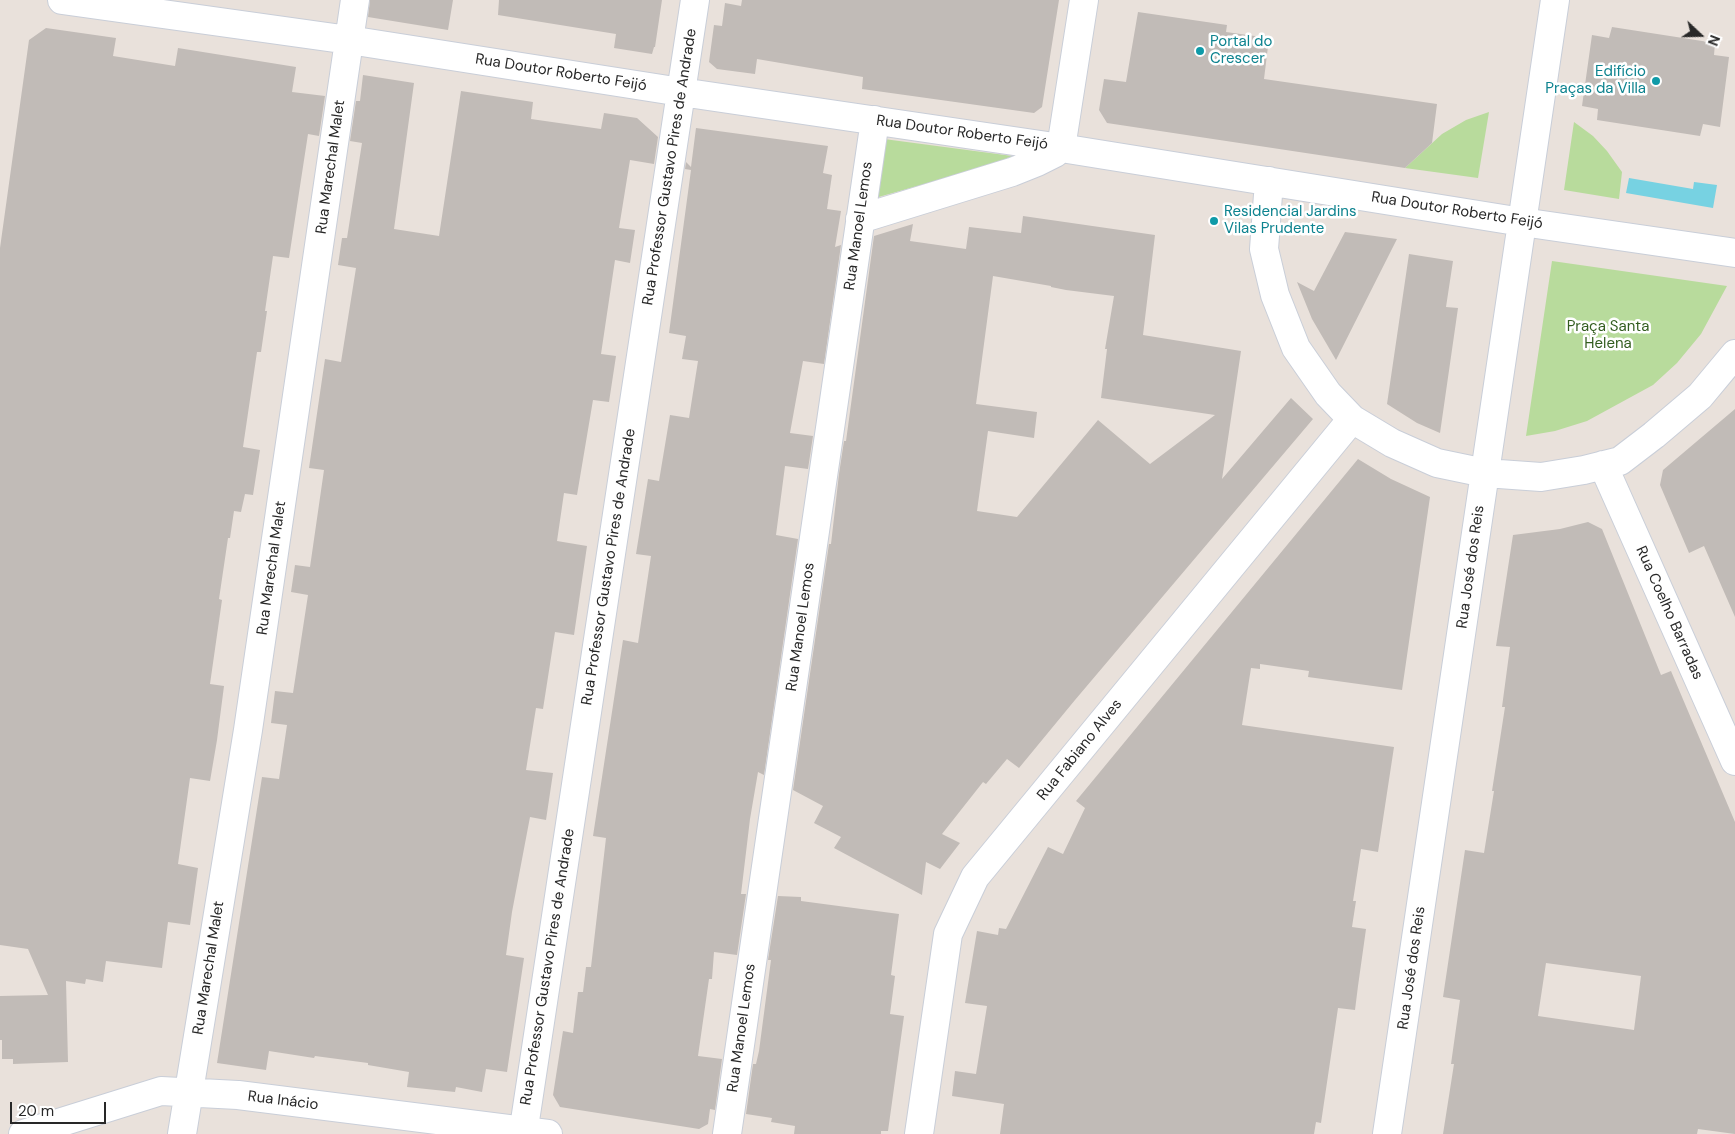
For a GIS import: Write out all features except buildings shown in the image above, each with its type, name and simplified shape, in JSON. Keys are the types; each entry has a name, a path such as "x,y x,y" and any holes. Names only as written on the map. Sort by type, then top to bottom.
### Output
{"street":[{"name":"Rua Doutor Roberto Feijó","path":"62,0 350,40 681,92 1061,148 1522,222 1735,253"},
{"name":"Rua Marechal Malet","path":"182,1134 248,730 355,0"},
{"name":"Rua Professor Gustavo Pires de Andrade","path":"531,1133 695,0"},
{"path":"1061,148 1084,0"},
{"name":"Rua José dos Reis","path":"1387,1134 1555,0"},
{"name":"Rua Manoel Lemos","path":"727,1134 875,120"},
{"name":"Rua Doutor Roberto Feijó","path":"860,219 1012,172 1042,159 1061,148"},
{"path":"1269,181 1264,250 1274,295 1296,348 1328,394 1352,418 1392,443 1437,463 1485,473 1541,476 1584,470 1620,460 1700,396 1735,354"},
{"name":"Rua Fabiano Alves","path":"919,1134 948,934 975,877 1352,418"},
{"name":"Rua Coelho Barradas","path":"1603,465 1735,761"},
{"name":"Rua Inácio","path":"23,1134 161,1091 238,1095 531,1133"}],"green space":[{"path":"1489,112 1478,178 1405,168 1442,134 1466,120"},
{"path":"1574,122 1593,136 1622,172 1619,199 1564,190"},
{"path":"884,139 1020,157 875,198"},
{"name":"Praça Santa Helena","path":"1552,261 1727,286 1701,334 1677,363 1653,385 1587,421 1555,431 1526,436"}],"water":[{"path":"1629,178 1693,189 1694,182 1717,185 1713,208 1626,193"}],"place":[{"name":"Portal do Crescer","path":"1200,51"},
{"name":"Edifício Praças da Villa","path":"1656,81"},
{"name":"Residencial Jardins Vilas Prudente","path":"1214,221"}]}
